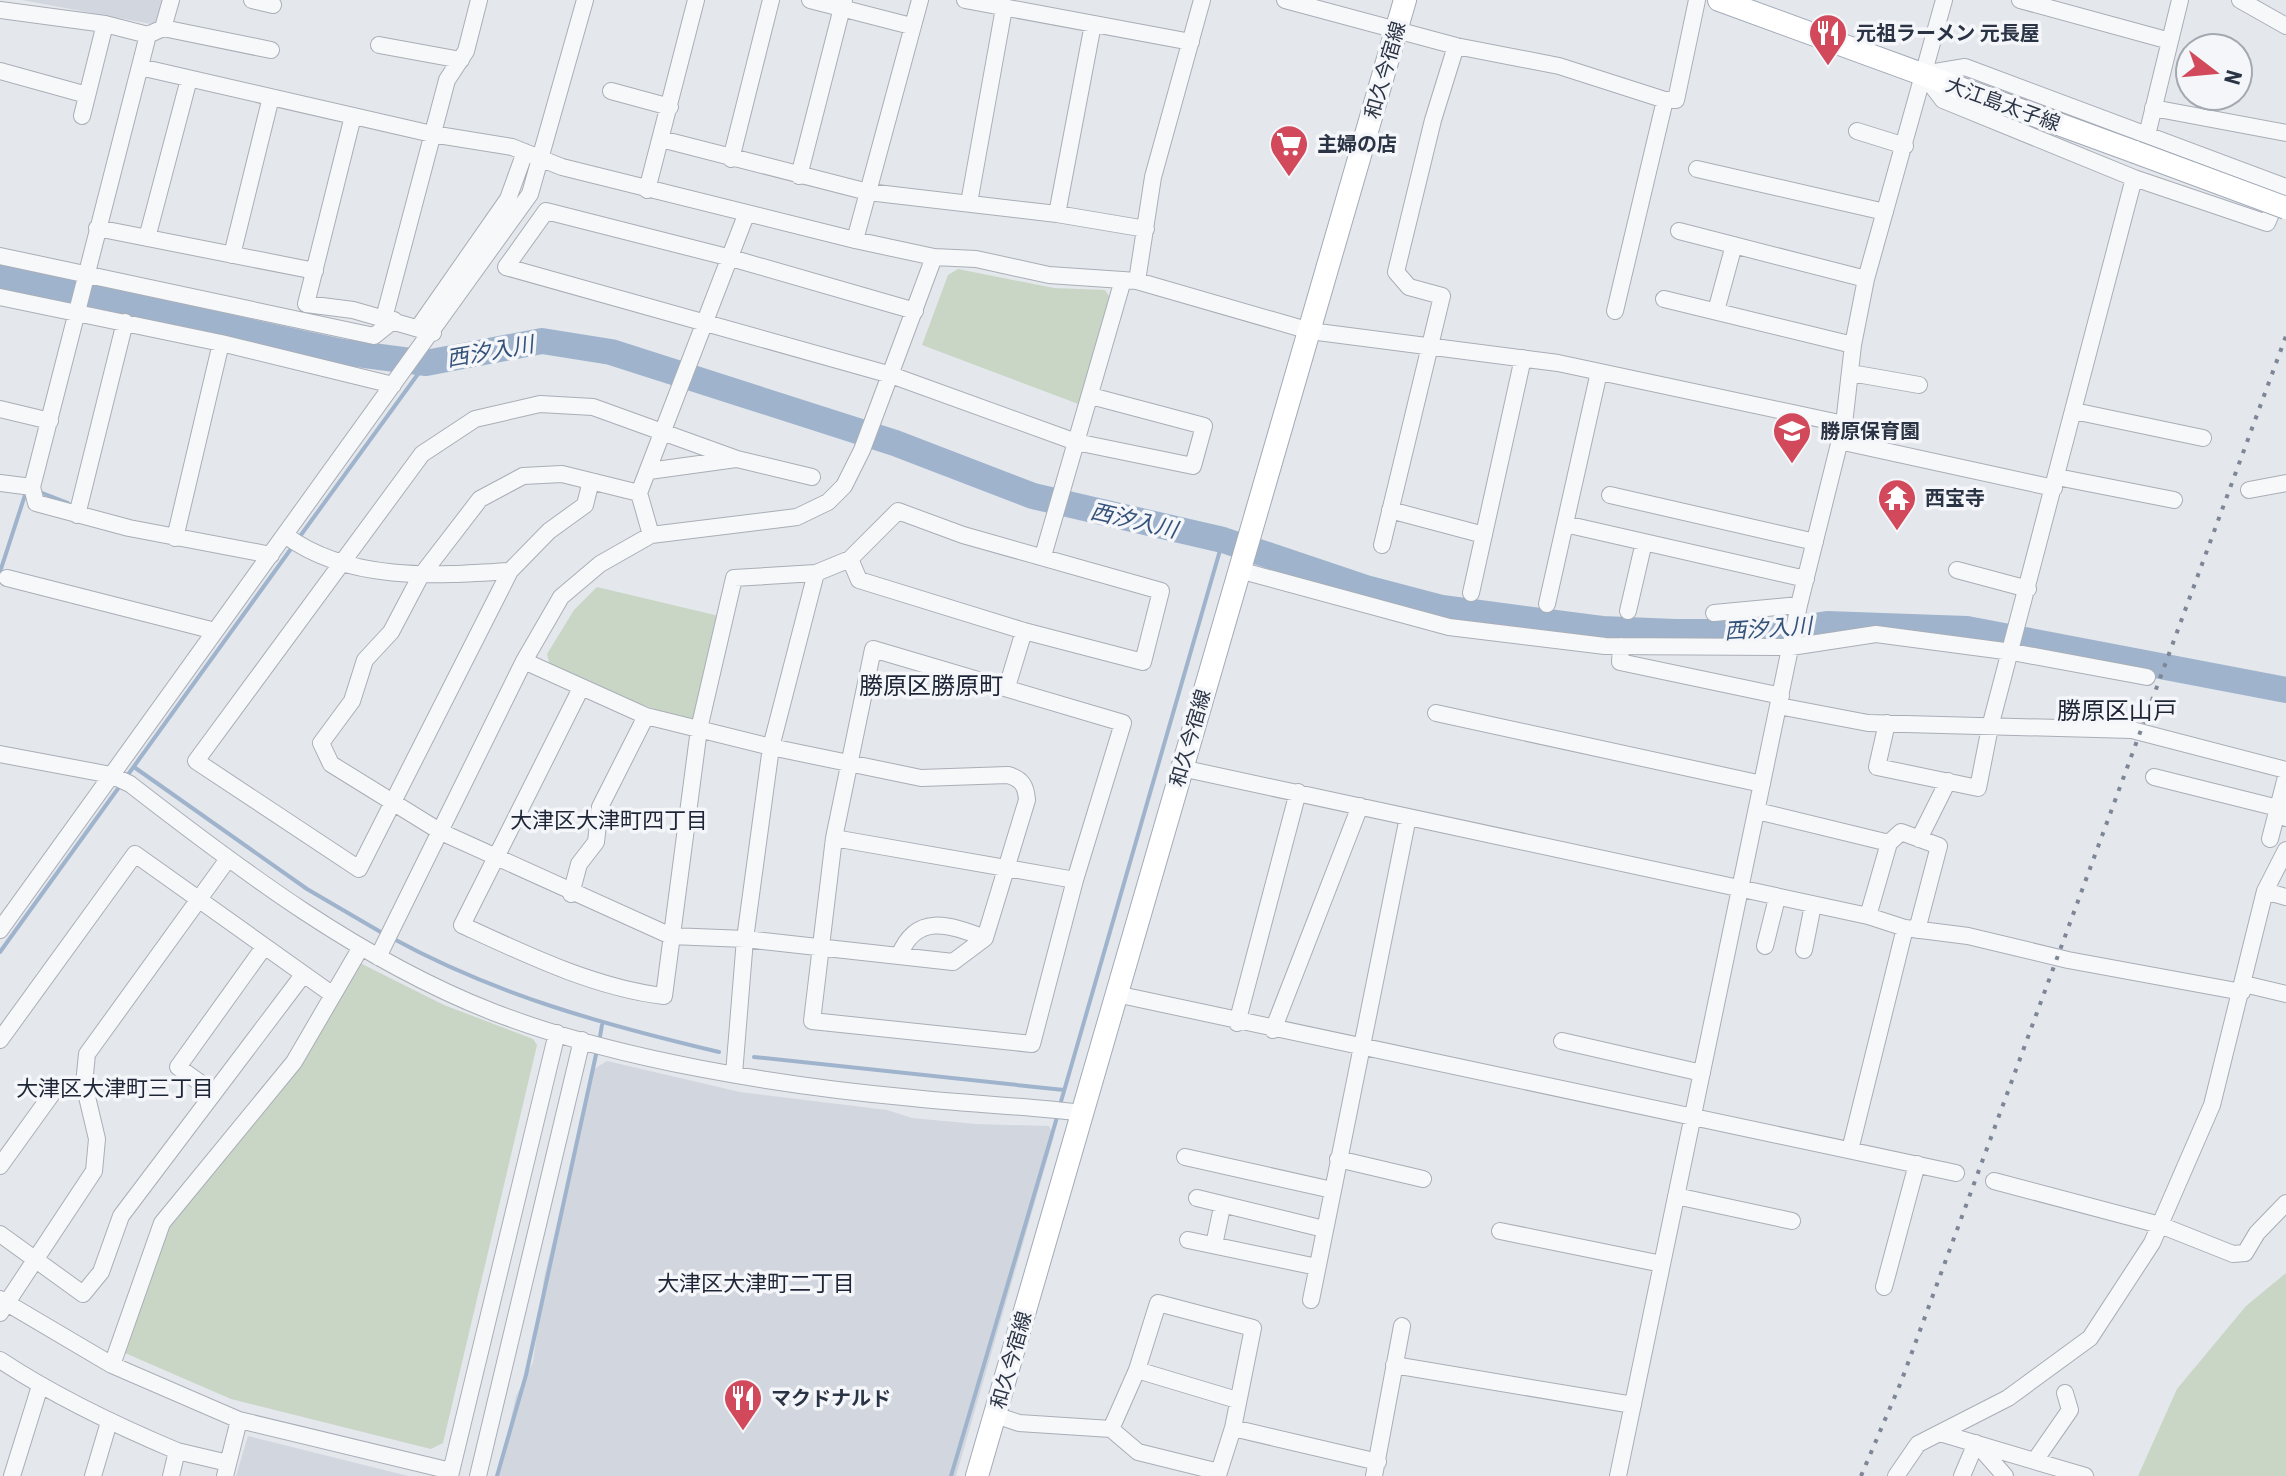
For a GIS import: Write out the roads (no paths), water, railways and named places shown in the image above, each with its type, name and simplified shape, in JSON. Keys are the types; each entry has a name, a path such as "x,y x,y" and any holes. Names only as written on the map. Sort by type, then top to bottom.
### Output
{"main road":[{"name":"和久今宿線","path":"977,1476 1405,0"},
{"name":"大江島太子線","path":"1719,0 1923,74 2141,144 2286,208"}],"street":[{"path":"34,495 97,228 140,67 171,0"},
{"path":"252,0 273,5"},
{"path":"0,256 374,336 389,319 447,80 461,60 479,0"},
{"path":"0,930 393,385 425,330 530,194 532,155 585,0"},
{"path":"647,190 696,0"},
{"path":"731,159 771,0"},
{"path":"810,0 843,4 911,26"},
{"path":"855,240 920,0"},
{"path":"965,0 1191,42"},
{"path":"1043,556 1076,442 1146,229 1153,177 1202,0"},
{"path":"1285,0 1397,27 1456,46 1559,66 1665,100 1676,100 1697,0"},
{"path":"1618,1476 1799,605 1844,424 1853,345 1866,279 1944,0"},
{"path":"2020,0 2170,41"},
{"path":"1923,74 1943,100 2134,178 2267,223 2283,186 2141,144 2180,0"},
{"path":"2240,0 2286,26"},
{"path":"799,176 843,4"},
{"path":"969,203 1004,8"},
{"path":"0,10 271,50"},
{"path":"82,116 105,24"},
{"path":"1057,214 1093,24"},
{"path":"379,45 461,60"},
{"path":"1382,545 1442,296 1409,287 1396,272 1433,120 1456,46"},
{"path":"140,67 532,155 647,190 934,257 976,259 1049,275 1130,280 1310,331 1523,358 1844,424"},
{"path":"0,71 87,95"},
{"path":"147,238 189,79"},
{"path":"611,91 670,107"},
{"path":"232,255 271,97"},
{"path":"1615,311 1665,100"},
{"path":"2153,108 2286,133"},
{"path":"353,116 306,304 389,319 425,330"},
{"path":"1857,131 1905,146"},
{"path":"661,139 868,192 1057,214 1146,229"},
{"path":"1697,169 1885,212"},
{"path":"1887,723 1877,767 1978,788 1990,727 2134,178"},
{"path":"915,311 731,258 546,211 506,267 891,375 1076,442 1193,466 1204,426 1091,396"},
{"path":"651,535 639,493 708,322 746,215"},
{"path":"97,228 315,271"},
{"path":"1679,231 1866,279"},
{"path":"1716,311 1734,245"},
{"path":"378,957 524,661 547,618 572,586 609,558 651,535 743,521 784,519 814,511 844,486 875,417 934,257"},
{"path":"0,297 221,343 393,385"},
{"path":"1664,299 1853,345"},
{"path":"77,515 125,322"},
{"path":"175,538 221,343"},
{"path":"1471,593 1523,358"},
{"path":"1547,604 1599,372"},
{"path":"1851,373 1919,385"},
{"path":"591,481 585,505 549,531 510,571 359,869 196,761 422,454 475,419 540,404 593,407 664,430 737,459 812,477"},
{"path":"0,409 50,421"},
{"path":"2074,411 2203,438"},
{"path":"1839,441 2055,482 2174,500"},
{"path":"649,471 737,459"},
{"path":"524,661 646,716 771,747 921,778 1008,775 1018,778 1026,788 1027,800 985,938 953,962 745,939 671,936 571,894 441,832 331,764 321,743 352,701 365,660 391,632 420,577 480,499 523,476 562,474 639,493"},
{"path":"0,483 77,515 175,538 271,555"},
{"path":"2249,490 2286,483"},
{"path":"1610,495 1815,542"},
{"path":"1390,510 1484,535"},
{"path":"581,688 462,925 527,955 642,993 664,996 699,729 734,578 816,573 850,559 898,511 963,535 1161,591 1143,662 1024,631 859,580 850,559"},
{"path":"1565,524 1806,579"},
{"path":"285,535 301,547 340,562 420,577 510,571"},
{"path":"1628,611 1644,542"},
{"path":"1240,567 1449,627 1621,646 1791,647 1876,634 2012,652 2147,677"},
{"path":"1957,570 2028,589"},
{"path":"734,1074 745,939 771,747 816,573"},
{"path":"7,578 215,631"},
{"path":"1714,613 1799,605"},
{"path":"1007,687 1024,631"},
{"path":"1621,646 1620,662 1868,723 2132,730 2286,770"},
{"path":"873,649 1007,687 1123,723 1075,880 1032,1044 812,1021 834,838 873,649"},
{"path":"1436,713 1762,784"},
{"path":"571,894 579,864 596,842 600,807 646,716"},
{"path":"0,754 111,775 130,784 228,859 361,947 493,1012 582,1040 734,1074 910,1098 1082,1113"},
{"path":"1181,768 1740,891 1868,916 1911,929 1968,936 2068,960 2286,994"},
{"path":"2154,777 2282,813"},
{"path":"2270,839 2282,813 2286,777"},
{"path":"1919,839 1948,781"},
{"path":"1237,1023 1298,792"},
{"path":"1273,1030 1360,806"},
{"path":"1757,811 1889,843"},
{"path":"1311,1300 1408,817"},
{"path":"1850,1150 1911,929 1939,846 1901,832 1889,843 1868,916"},
{"path":"834,838 1075,880"},
{"path":"1896,1476 1918,1444 2008,1398 2090,1338 2152,1243 2212,1105 2265,891 2286,850"},
{"path":"0,1040 135,854 333,995"},
{"path":"228,859 87,1054 84,1084 97,1139 94,1171 2,1305 112,1365 239,1420 450,1473 557,1033"},
{"path":"2265,891 2286,897"},
{"path":"1765,946 1777,898"},
{"path":"1804,950 1813,905"},
{"path":"899,956 910,933 922,926 969,932 985,938"},
{"path":"213,1092 178,1067 264,947"},
{"path":"112,1365 162,1223 294,1062 361,947"},
{"path":"0,1234 83,1294 101,1272 121,1216 303,975"},
{"path":"1116,994 1237,1023 1956,1173"},
{"path":"478,1476 582,1040"},
{"path":"1562,1041 1702,1073"},
{"path":"0,1166 54,1091 84,1084"},
{"path":"1185,1157 1332,1190"},
{"path":"1338,1159 1423,1179"},
{"path":"1884,1287 1917,1164"},
{"path":"1994,1181 2160,1225 2233,1254 2245,1253 2257,1233 2286,1203"},
{"path":"1676,1196 1792,1221"},
{"path":"1197,1198 1222,1207 1324,1229"},
{"path":"1214,1245 1222,1207"},
{"path":"1500,1231 1662,1264"},
{"path":"1188,1240 1317,1267"},
{"path":"995,1415 1019,1423 1111,1429 1138,1452 1219,1472 1233,1428 1253,1328 1158,1303 1137,1370 1111,1429"},
{"path":"1233,1428 1376,1469 1402,1326"},
{"path":"0,1360 40,1386 109,1422 226,1470 239,1420"},
{"path":"1394,1365 1633,1405"},
{"path":"1137,1370 1237,1400"},
{"path":"12,1476 40,1386"},
{"path":"2036,1459 2070,1410 2065,1393"},
{"path":"93,1476 109,1422"},
{"path":"1940,1433 2085,1476"},
{"path":"1962,1476 1976,1443"},
{"path":"1976,1443 2005,1476"},
{"path":"171,1476 177,1451"}],"waterway":[{"name":"西汐入川","path":"0,277 342,352 426,363 542,341 611,352 895,443 1033,496 1223,540 1366,588 1442,608 1602,629 1675,632 1777,632 1827,624 1967,629 2286,690"},
{"path":"298,539 426,363"},
{"path":"37,491 68,503"},
{"path":"0,572 25,495 29,494"},
{"path":"1060,1105 1223,540"},
{"path":"127,776 293,546"},
{"path":"134,767 307,889 384,934"},
{"path":"0,952 122,783"},
{"path":"392,938 511,992 634,1031 719,1052"},
{"path":"599,1042 602,1025"},
{"path":"497,1476 526,1375 597,1050"},
{"path":"754,1057 1064,1090"},
{"path":"951,1476 1058,1114"}],"railway":[{"path":"1861,1476 1901,1382 2286,336"}],"place":[{"name":"元祖ラーメン 元長屋","path":"1828,67"},
{"name":"主婦の店","path":"1289,178"},
{"name":"勝原保育園","path":"1792,465"},
{"name":"西宝寺","path":"1897,532"},
{"name":"マクドナルド","path":"743,1432"}],"district":[{"name":"勝原区勝原町","path":"931,686"},
{"name":"勝原区山戸","path":"2117,711"},
{"name":"大津区大津町四丁目","path":"609,820"},
{"name":"大津区大津町三丁目","path":"115,1088"},
{"name":"大津区大津町二丁目","path":"756,1283"}]}
